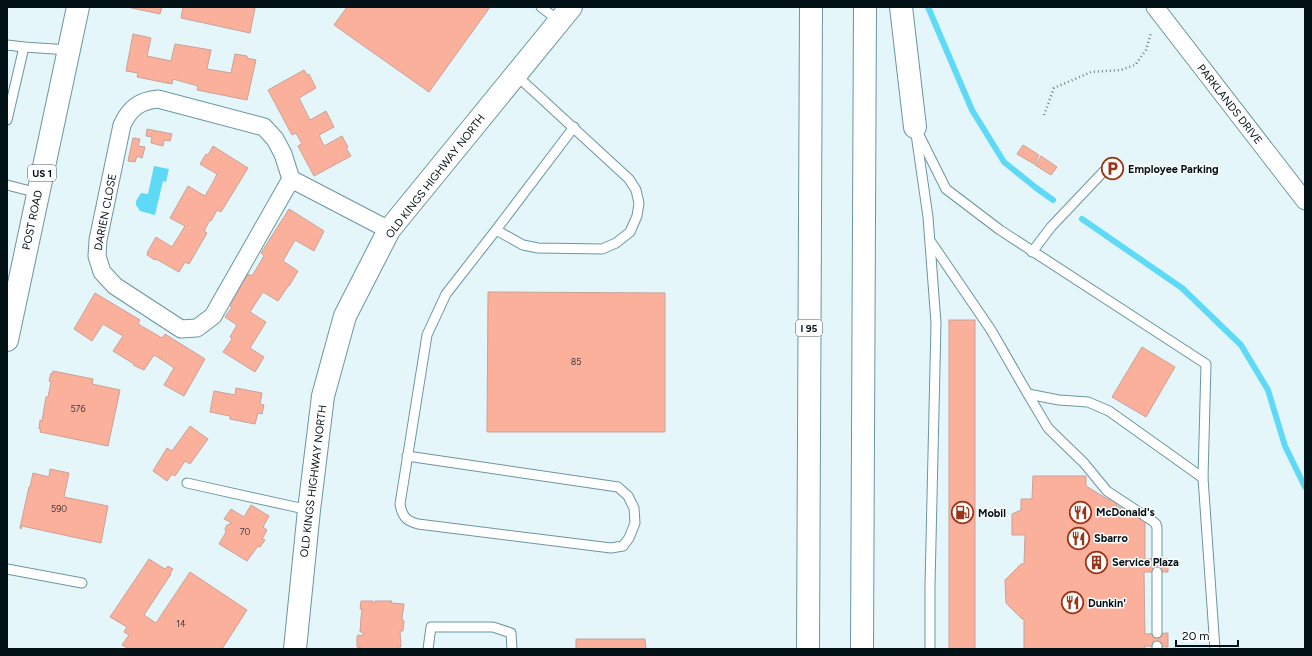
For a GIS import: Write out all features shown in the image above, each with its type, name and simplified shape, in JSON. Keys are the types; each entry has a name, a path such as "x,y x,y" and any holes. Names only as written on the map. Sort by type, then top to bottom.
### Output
{"main road":[{"name":"POST ROAD","path":"7,340 78,7"},
{"name":"I 95","path":"808,649 811,7"},
{"path":"862,649 865,7"},
{"path":"901,7 915,127"},
{"name":"OLD KINGS HIGHWAY NORTH","path":"294,649 323,396 346,316 388,230 565,14"}],"street":[{"name":"PARKLANDS DRIVE","path":"1159,12 1305,201"},
{"name":"DARIEN CLOSE","path":"158,99 264,127 278,144 283,154 291,179 213,316 197,328 181,329 115,286 102,272 97,256 98,240 122,125 127,115 135,107 146,100 158,99"},
{"path":"291,179 388,230"}],"lane":[{"path":"541,7 565,14"},
{"path":"7,45 69,50"},
{"path":"7,120 24,47"},
{"path":"496,230 523,245 538,248 602,249 616,243 630,232 637,216 638,203 636,190 629,179 516,75"},
{"path":"407,456 618,487 628,496 634,508 636,523 629,538 622,546 611,548 426,525 410,522 401,512 400,504 407,456 427,336 446,294 574,127"},
{"path":"915,127 928,217 936,324 930,577 930,649"},
{"path":"915,127 946,189 1032,252 1206,364 1203,478 1215,649"},
{"path":"1032,252 1051,227 1104,171"},
{"path":"7,185 38,193"},
{"path":"930,241 991,330 1048,428 1084,463 1107,491 1147,516 1156,524 1157,559"},
{"path":"1028,394 1059,400 1088,402 1109,411 1203,478"},
{"path":"187,483 309,510"},
{"path":"7,569 82,583"},
{"path":"1157,572 1157,633"},
{"path":"428,649 431,627 493,627 511,633 512,649"}],"path":[{"path":"1044,115 1054,88 1091,72 1121,70 1135,65 1146,50 1159,12"}],"water":[{"path":"154,166 169,169 166,182 163,181 155,215 140,211 136,205 136,201 141,193 148,194"}],"building":[{"path":"127,7 162,7 160,14"},
{"path":"183,7 255,8 250,33 181,18"},
{"path":"347,7 490,7 429,92 334,25"},
{"path":"133,34 151,38 147,56 171,61 175,44 211,50 207,69 231,73 235,54 247,56 247,58 256,60 247,100 197,90 198,86 173,79 172,84 137,77 138,73 126,71"},
{"path":"304,70 307,75 309,74 316,88 299,98 310,120 326,111 334,127 319,135 324,146 342,136 348,147 346,148 351,156 314,176 298,146 302,144 296,133 292,135 268,90"},
{"path":"147,129 172,134 170,141 164,140 163,146 151,143 152,137 146,136"},
{"path":"133,138 140,139 138,146 145,147 142,158 137,156 135,162 128,161"},
{"path":"1023,145 1039,155 1034,164 1017,154"},
{"path":"213,146 248,168 221,212 217,210 211,221 210,220 204,231 207,233 189,264 185,262 179,272 156,259 155,260 147,255 147,253 156,237 172,247 185,226 170,218 188,186 205,196 217,174 200,164 206,154 208,155"},
{"path":"1041,156 1057,167 1051,175 1035,165"},
{"path":"289,209 324,231 314,251 295,240 283,261 298,271 289,286 278,301 263,292 250,312 266,322 250,348 264,357 255,372 223,352 232,339 230,337 237,325 225,317 232,307 229,305 248,274 252,276 264,256 261,253"},
{"path":"488,292 665,293 665,432 487,432"},
{"path":"95,293 140,320 138,324 162,338 165,334 205,359 184,396 164,385 174,368 164,361 154,355 144,370 133,365 134,364 113,351 123,336 103,324 92,341 74,329"},
{"path":"949,320 975,320 975,649 949,649"},
{"path":"1142,347 1175,367 1146,417 1112,397"},
{"path":"53,371 93,379 92,384 120,390 108,446 40,432 40,420 42,421 46,397 48,397 51,382 49,381"},
{"path":"236,388 262,393 260,404 264,405 262,414 258,413 255,424 230,419 230,416 210,412 214,391 235,395"},
{"path":"190,426 208,439 190,464 185,461 175,476 172,474 167,481 153,471 167,448 172,451"},
{"path":"50,469 69,473 64,497 108,506 101,543 22,526 21,529 20,528 33,473 49,477"},
{"name":"Service Plaza","path":"1033,476 1086,476 1086,486 1109,500 1111,495 1120,500 1116,505 1136,517 1139,512 1147,516 1144,521 1145,559 1168,559 1168,572 1144,572 1145,634 1168,633 1168,647 1145,646 1145,649 1024,649 1024,619 1022,619 1006,603 1005,580 1021,564 1024,564 1025,535 1012,535 1012,514 1021,510 1021,499 1032,499"},
{"path":"251,505 269,516 263,527 267,530 262,539 265,540 260,547 258,546 247,561 219,544 226,532 225,529 227,525 232,523 224,519 231,509 244,517"},
{"path":"149,559 165,569 168,566 173,569 144,615 156,623 190,572 247,610 222,649 129,649 122,645 129,635 124,632 127,627 110,617"},
{"path":"361,601 373,601 373,603 375,603 375,601 392,601 391,603 404,604 402,618 404,621 403,631 400,631 401,647 398,647 398,649 361,649 357,647 358,635 363,636 363,632 360,632 362,609 360,609"},
{"path":"576,639 645,639 646,649 576,649"}],"waterway":[{"path":"928,7 972,110 1004,162 1053,200"},
{"path":"1082,219 1182,288 1241,345 1268,390 1285,446 1305,487"}],"place":[{"name":"Employee Parking","path":"1112,169"},
{"name":"McDonald's","path":"1081,512"},
{"name":"Mobil","path":"962,513"},
{"name":"Sbarro","path":"1079,538"},
{"name":"Service Plaza","path":"1096,562"},
{"name":"Dunkin'","path":"1073,603"}]}
